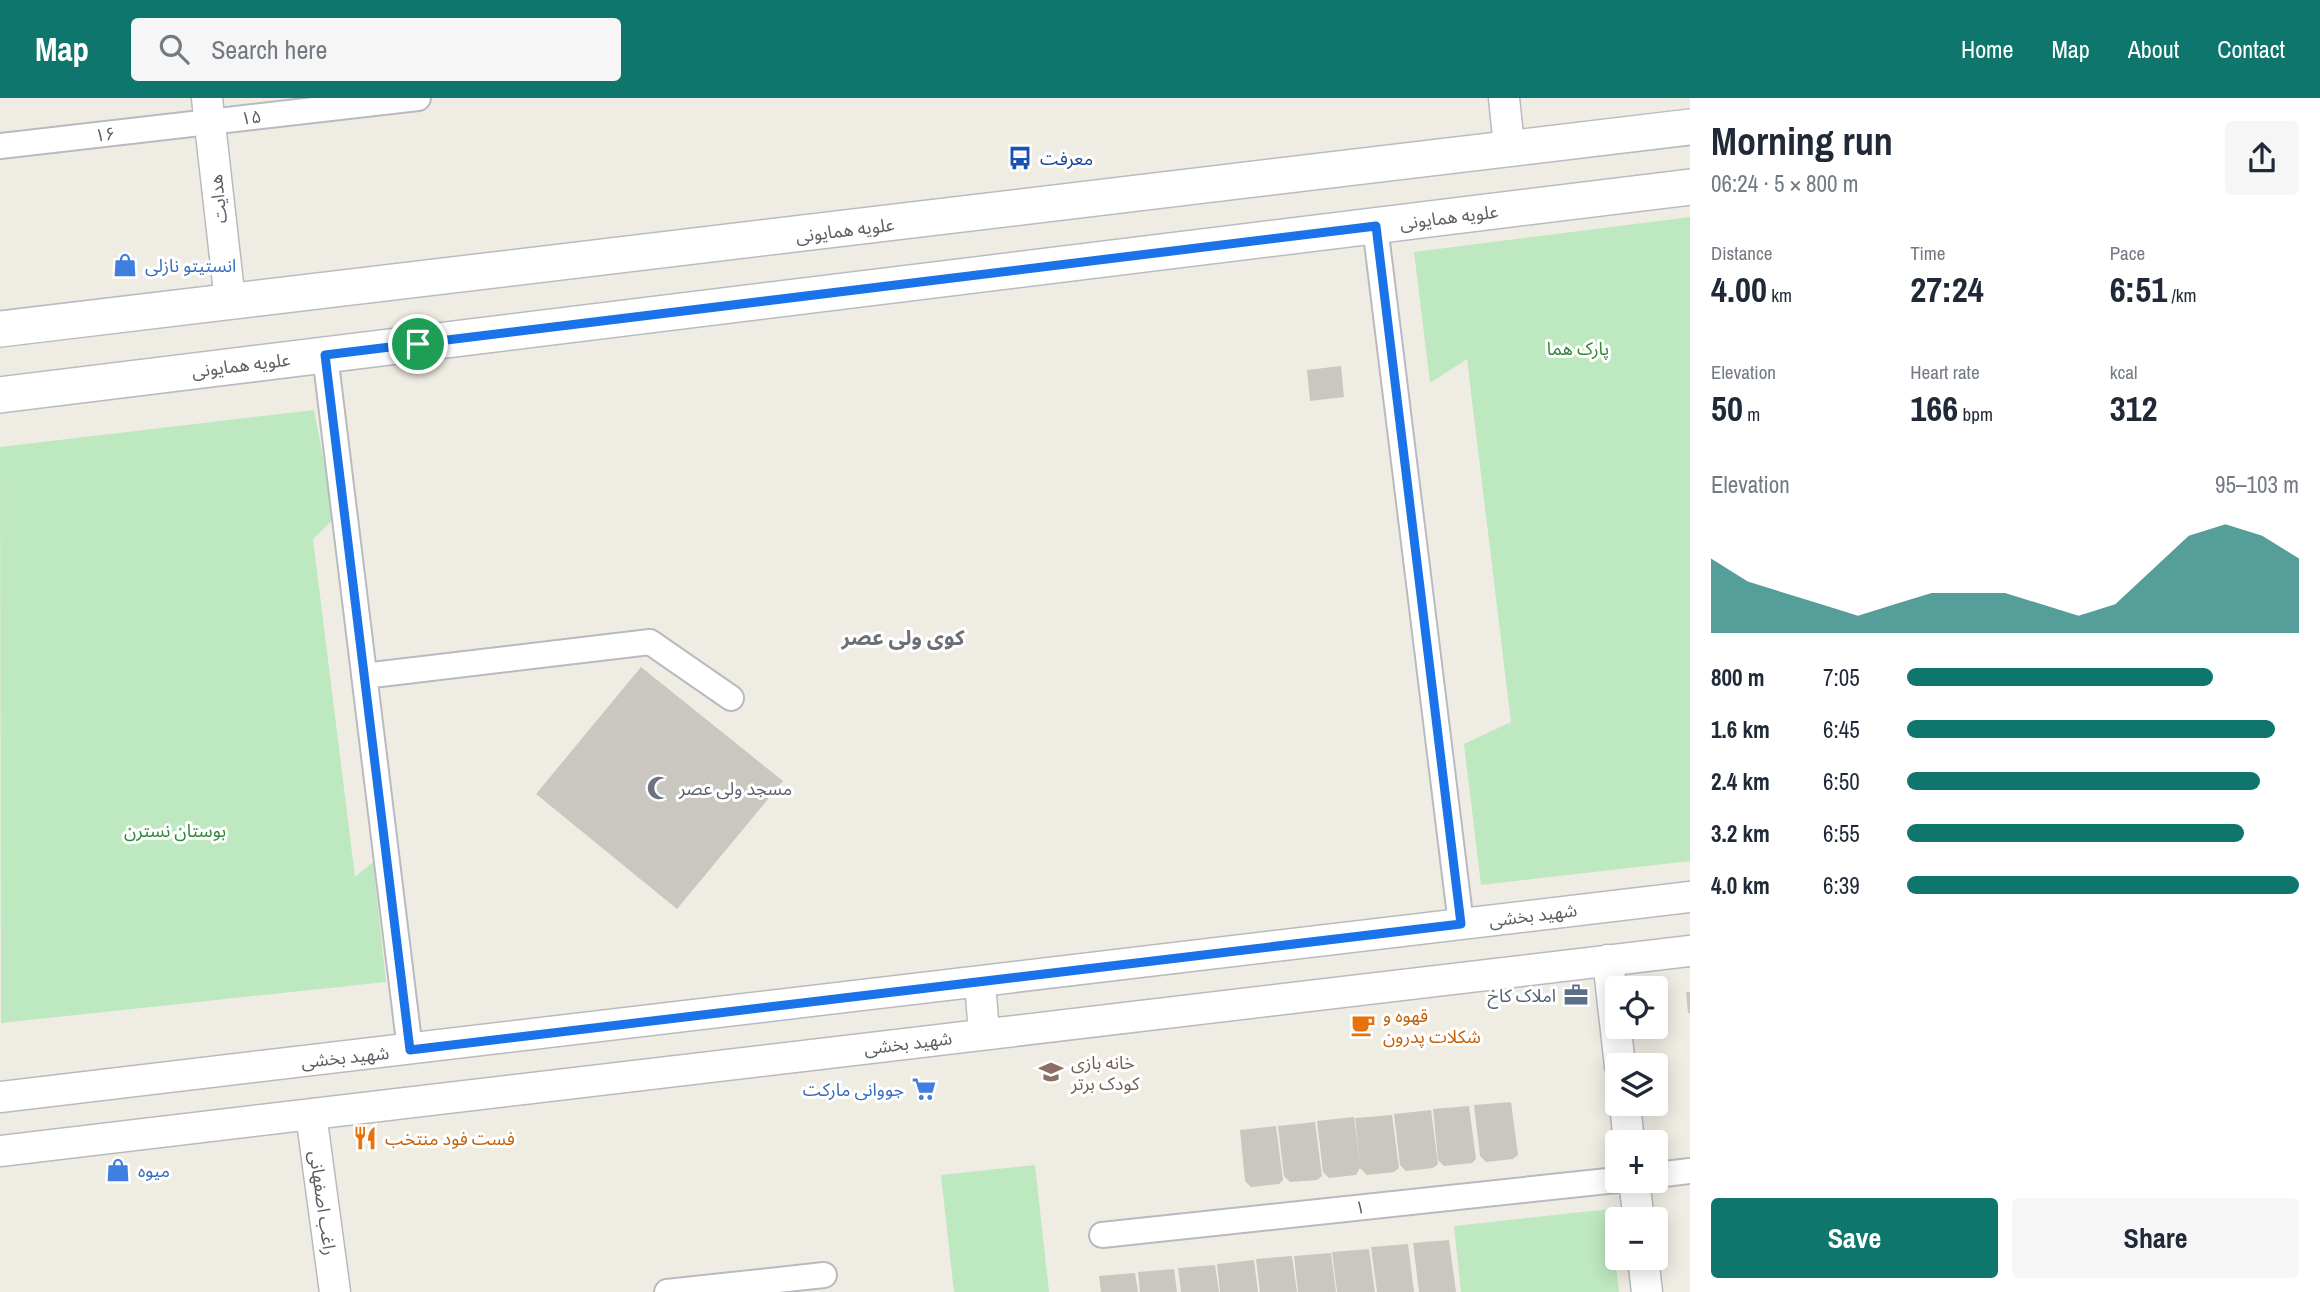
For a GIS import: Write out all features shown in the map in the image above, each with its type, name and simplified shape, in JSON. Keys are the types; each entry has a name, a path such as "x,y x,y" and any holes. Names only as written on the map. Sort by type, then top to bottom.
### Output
{"main road":[{"name":"علویه همایونی","path":"0,329 774,239 1509,146 1690,127"},
{"name":"علویه همایونی","path":"0,395 1690,187"}],"street":[{"name":"۱۵","path":"209,110 418,98"},
{"path":"1504,98 1509,146"},
{"name":"۱۶","path":"0,146 209,110"},
{"name":"هدایت","path":"209,110 229,301"},
{"path":"1376,226 1461,924"},
{"path":"325,355 410,1050"},
{"path":"364,676 650,642 731,698"},
{"name":"شهید بخشی","path":"0,1097 1690,897"},
{"name":"شهید بخشی","path":"0,1151 1690,951"},
{"path":"1608,960 1619,1053"},
{"path":"980,982 984,1034"},
{"name":"راغب اصفهانی","path":"311,1114 335,1292"},
{"path":"1668,1174 1690,1171"},
{"name":"۱","path":"1102,1235 1605,1181"},
{"path":"1644,1270 1647,1292"},
{"path":"667,1292 824,1275"}],"green space":[{"name":"پارک هما","path":"1690,217 1690,861 1481,885 1464,744 1511,722 1467,359 1430,383 1414,252"},
{"name":"بوستان نسترن","path":"314,410 335,518 313,539 355,877 373,862 386,982 1,1023 0,447"},
{"path":"1035,1165 1049,1292 954,1292 941,1175"},
{"path":"1605,1210 1605,1270 1617,1270 1619,1292 1461,1292 1454,1226"}],"building":[{"path":"1341,366 1344,397 1310,401 1307,370"},
{"name":"مسجد ولی عصر","path":"641,667 783,781 677,909 536,794"},
{"path":"1686,992 1690,992 1690,1013 1688,1013"},
{"path":"1511,1102 1518,1155 1513,1159 1486,1162 1480,1156 1474,1105"},
{"path":"1469,1106 1476,1159 1472,1163 1444,1166 1438,1160 1433,1109"},
{"path":"1431,1110 1438,1164 1433,1168 1406,1171 1400,1165 1394,1114"},
{"path":"1392,1115 1399,1168 1394,1172 1367,1175 1360,1168 1356,1175 1329,1178 1323,1172 1317,1121 1354,1117 1360,1163 1355,1118"},
{"path":"1315,1122 1322,1176 1317,1180 1290,1182 1284,1176 1278,1126"},
{"path":"1276,1126 1283,1180 1279,1184 1251,1187 1245,1181 1240,1130"},
{"path":"1449,1240 1456,1292 1419,1292 1413,1243"},
{"path":"1408,1244 1414,1292 1377,1292 1371,1247"},
{"path":"1369,1249 1375,1292 1337,1292 1332,1252"},
{"path":"1331,1253 1336,1292 1298,1292 1294,1256"},
{"path":"1292,1256 1297,1292 1260,1292 1256,1259"},
{"path":"1254,1260 1258,1292 1220,1292 1217,1264"},
{"path":"1215,1265 1219,1292 1181,1292 1178,1268"},
{"path":"1174,1269 1177,1292 1140,1292 1138,1272"},
{"path":"1135,1273 1138,1292 1101,1292 1099,1276"}],"place":[{"name":"معرفت","path":"1020,158"},
{"name":"انستیتو نازلی","path":"125,265"},
{"name":"مسجد ولی عصر","path":"659,788"},
{"name":"املاک کاخ","path":"1576,995"},
{"name":"قهوه ‌و شکلات پدرون","path":"1363,1025"},
{"name":"خانه بازی کودک برتر","path":"1051,1072"},
{"name":"جووانی مارکت","path":"924,1089"},
{"name":"فست فود منتخب","path":"365,1138"},
{"name":"میوه","path":"118,1170"}],"district":[{"name":"کوی ولی عصر","path":"903,637"}],"route":[{"path":"1376,226 1461,924 410,1050 325,355 418,344 1376,226"}]}
